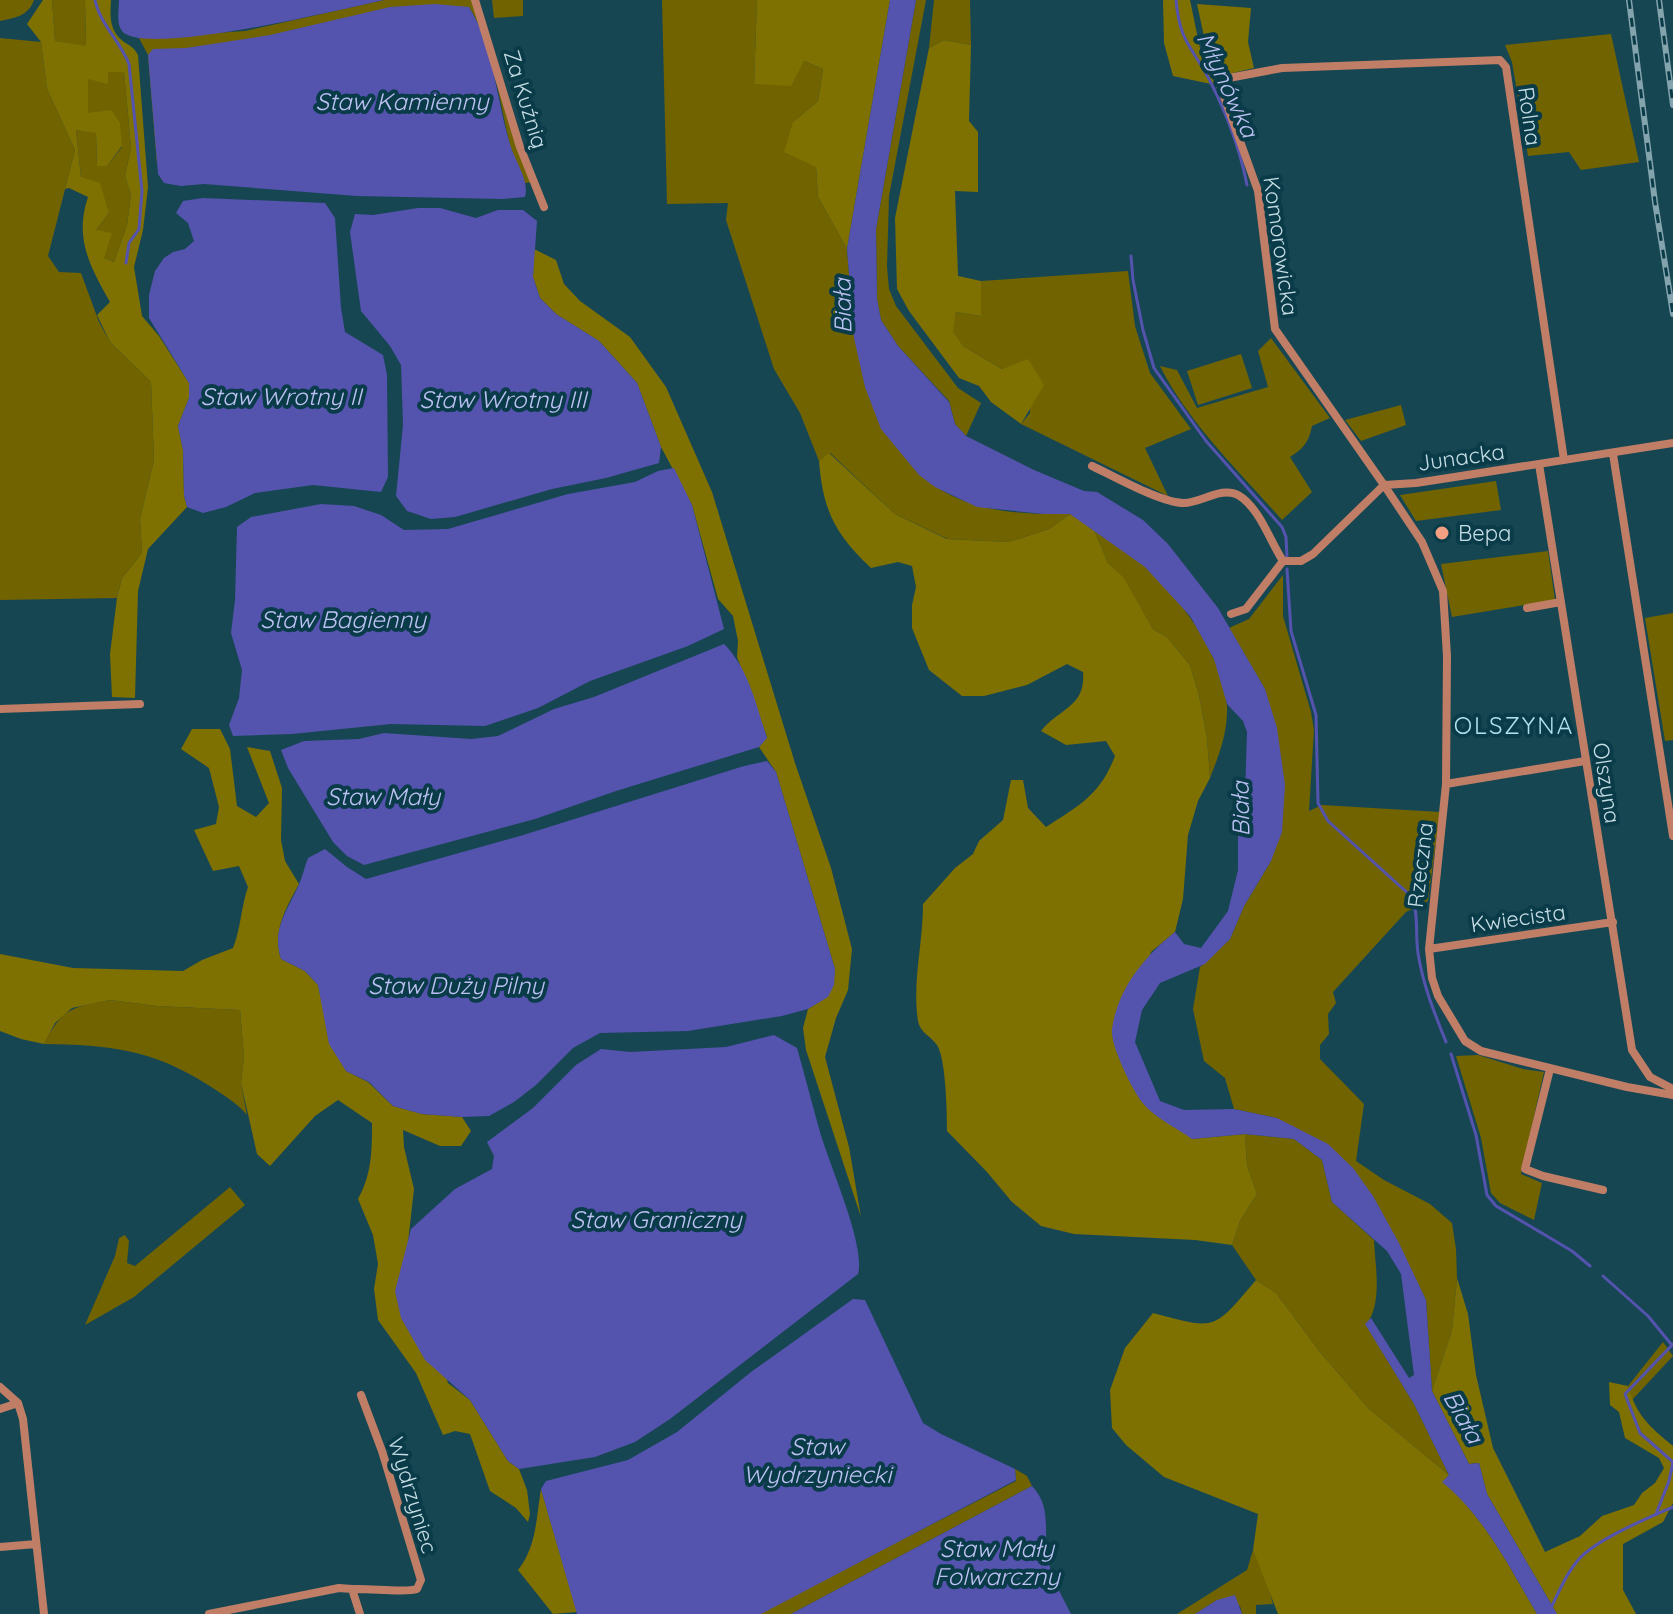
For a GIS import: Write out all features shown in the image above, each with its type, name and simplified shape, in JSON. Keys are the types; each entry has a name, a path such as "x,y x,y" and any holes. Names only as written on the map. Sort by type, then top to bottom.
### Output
{"street":[{"name":"Za Kuźnią","path":"475,0 520,147 544,207"},
{"name":"Rolna","path":"1218,80 1282,68 1500,60 1506,67 1564,460"},
{"name":"Komorowicka","path":"1218,80 1258,191 1275,329 1384,485"},
{"name":"Junacka","path":"1384,485 1416,483 1673,443"},
{"path":"1613,454 1673,836"},
{"name":"Olszyna","path":"1539,464 1632,1050 1650,1077 1673,1092"},
{"path":"1092,466 1168,500 1183,503 1234,492 1246,501 1283,561 1292,563 1313,554 1384,485"},
{"name":"Rzeczna","path":"1384,485 1422,542 1443,591 1447,656 1446,784 1429,949 1432,978 1438,996 1465,1041 1481,1051 1550,1069 1673,1092"},
{"path":"1231,614 1246,609 1283,561"},
{"path":"1527,608 1561,602"},
{"path":"0,709 140,704"},
{"path":"1446,784 1585,761"},
{"name":"Kwiecista","path":"1429,949 1613,922"},
{"path":"1550,1069 1525,1169 1603,1190"},
{"path":"0,1387 18,1403 23,1419 44,1614"},
{"name":"Wydrzyniec","path":"209,1614 339,1588 417,1589 421,1580 382,1451 361,1395"},
{"path":"0,1409 18,1403"},
{"path":"0,1547 36,1544"},
{"path":"352,1589 360,1614"}],"shaded area":[{"path":"0,0 34,0 25,13 0,21"},
{"path":"43,0 52,0 55,41 86,46 85,0 111,0 113,28 138,55 148,187 143,230 134,267 142,316 159,336 189,383 189,398 178,426 187,507 148,549 138,591 135,698 112,697 110,654 122,578 142,553 140,519 154,460 151,382 110,342 97,315 110,302 86,252 83,226 88,197 65,189 75,150 47,89 41,42 27,24","holes":["108,72 124,72 131,148 125,176 131,195 127,225 114,262 104,258 112,233 96,230 109,213 100,183 81,177 76,130 96,133 97,166 107,166 122,146 120,123 111,110 88,113 88,79 108,84"]},
{"path":"52,0 85,0 86,47 55,41"},
{"path":"384,0 472,0 532,182 525,183 512,152 484,37 469,7 319,24 284,32 157,164 148,55 139,38 245,31"},
{"path":"492,0 523,0 523,16 494,18"},
{"path":"662,0 757,0 754,84 804,61 823,69 818,101 793,122 816,166 818,197 847,249 854,338 909,461 942,491 982,507 1026,513 1070,514 1049,529 1009,542 948,539 895,514 830,453 819,461 800,413 774,369 726,220 728,203 667,204"},
{"path":"757,0 890,0 847,249 818,197 816,167 784,152 793,122 818,101 823,69 804,61 791,86 754,84"},
{"path":"916,0 926,0 889,196 889,289 896,306 958,388 981,403 966,436 955,424 949,401 898,346 881,320 877,299 876,229"},
{"path":"934,0 970,0 971,45 944,40 929,48"},
{"path":"1163,0 1190,0 1202,58 1216,85 1173,76 1164,43"},
{"path":"1197,4 1251,8 1248,42 1254,68 1220,76 1208,55"},
{"path":"1611,34 1639,162 1581,170 1569,152 1528,156 1512,62 1505,45"},
{"path":"0,38 41,42 47,89 75,150 48,256 59,272 81,273 110,342 151,382 154,460 140,519 142,553 122,578 117,598 0,600"},
{"path":"944,40 971,45 969,121 978,132 978,192 955,191 958,276 981,281 981,316 956,312 953,332 963,346 1002,369 1028,359 1044,385 1021,424 991,402 979,386 959,378 909,311 897,289 895,218 929,48"},
{"path":"108,72 124,72 131,148 125,176 131,195 127,225 114,262 104,258 96,230 109,213 81,177 76,130 96,132 97,166 107,166 122,147 88,114 88,78 108,83"},
{"path":"534,249 556,260 564,284 580,301 630,337 666,387 712,492 795,763 831,868 852,949 848,990 825,1057 849,1147 861,1217 806,1050 803,1028 808,1009 831,989 835,969 776,772 759,747 767,737 737,657 738,641 733,616 718,599 692,505 661,447 637,383 599,341 556,314 540,298 533,277"},
{"path":"1128,271 1135,326 1150,373 1191,429 1145,448 1168,496 1021,424 1030,413 1028,360 1002,369 963,346 952,333 956,312 981,316 981,281"},
{"path":"1271,338 1330,418 1312,426 1305,444 1290,457 1312,492 1282,520 1200,428 1160,366 1177,370 1197,408 1268,387 1258,351"},
{"path":"1241,354 1252,388 1198,405 1187,371"},
{"path":"1401,405 1406,425 1361,441 1345,420"},
{"path":"829,453 895,514 947,539 1009,542 1049,529 1070,514 1094,530 1108,563 1124,578 1153,629 1168,638 1190,665 1207,738 1210,778 1198,801 1188,835 1183,899 1175,932 1151,952 1123,1067 1192,1139 1245,1134 1247,1165 1257,1194 1240,1221 1232,1245 1195,1240 1074,1234 1041,1226 1012,1202 947,1131 940,1052 935,1042 921,1029 916,1006 923,904 955,868 973,854 979,841 1003,820 1011,780 1023,780 1028,808 1046,827 1096,790 1115,756 1106,741 1066,745 1041,731 1080,693 1083,672 1067,664 1027,685 984,696 962,696 929,670 912,628 916,587 912,566 898,562 871,568 848,544 833,520 824,494 819,461"},
{"path":"1496,481 1501,510 1416,521 1400,495"},
{"path":"1094,530 1138,561 1172,594 1198,629 1218,668 1227,716 1220,752 1210,778 1207,738 1190,665 1168,638 1153,629 1124,579 1108,563"},
{"path":"1548,551 1555,600 1452,617 1441,564"},
{"path":"1283,575 1283,616 1314,730 1309,811 1322,805 1440,812 1428,901 1406,912 1333,992 1336,1003 1328,1014 1329,1034 1320,1045 1320,1059 1364,1104 1356,1161 1430,1204 1452,1223 1457,1278 1452,1330 1432,1391 1426,1300 1373,1196 1277,1118 1234,1109 1225,1078 1204,1061 1193,1009 1200,967 1230,939 1244,906 1271,861 1265,689 1229,628 1249,619"},
{"path":"1673,613 1673,740 1665,741 1645,618"},
{"path":"192,729 220,729 230,749 237,806 256,817 269,803 247,747 270,751 282,788 281,840 285,861 299,884 279,929 281,959 305,971 318,985 324,1012 346,1071 368,1082 393,1106 422,1114 462,1117 471,1131 461,1146 440,1146 403,1130 414,1189 407,1251 448,1383 470,1400 508,1461 519,1469 527,1490 528,1522 516,1508 490,1491 470,1434 455,1431 443,1435 416,1373 378,1320 374,1289 378,1264 373,1235 358,1199 369,1171 372,1123 338,1100 315,1116 270,1166 257,1154 241,1083 244,1057 240,1010 110,1000 72,1008 55,1023 44,1044 0,1031 0,954 73,968 183,971 233,948 248,887 239,866 213,871 194,830 216,824 219,807 209,768 181,749"},
{"path":"110,1000 240,1010 244,1057 241,1083 247,1115 208,1085 149,1056 110,1048 44,1044 57,1023 70,1011"},
{"path":"1478,1055 1544,1072 1521,1174 1542,1183 1534,1220 1500,1203 1491,1193 1481,1138 1456,1056"},
{"path":"1245,1134 1294,1139 1322,1160 1332,1202 1374,1240 1375,1306 1366,1325 1414,1404 1449,1475 1368,1408 1320,1352 1276,1293 1256,1280 1232,1245 1240,1221 1257,1194 1247,1165"},
{"path":"230,1187 245,1205 134,1297 85,1325 115,1256 119,1238 125,1235 129,1241 127,1263 135,1266"},
{"path":"1457,1278 1468,1314 1476,1375 1493,1448 1545,1552 1580,1536 1602,1516 1634,1505 1642,1493 1655,1483 1664,1468 1659,1458 1625,1438 1619,1412 1610,1405 1609,1382 1628,1386 1645,1420 1673,1446 1673,1503 1663,1522 1623,1544 1623,1590 1636,1614 1557,1614 1487,1494 1479,1463 1469,1464 1432,1391 1452,1330"},
{"path":"1256,1280 1276,1293 1320,1352 1368,1408 1449,1475 1443,1482 1484,1527 1537,1614 1278,1614 1253,1550 1258,1514 1164,1477 1126,1445 1112,1428 1110,1390 1125,1348 1153,1313 1190,1322 1212,1322 1231,1309"},
{"path":"1663,1342 1673,1356 1632,1400 1628,1386"},
{"path":"1015,1469 1027,1476 1032,1486 791,1614 758,1614 1016,1481"},
{"path":"541,1489 577,1612 553,1614 518,1570 532,1541"},
{"path":"1253,1550 1273,1604 1256,1605 1256,1614 1242,1614 1240,1606 1217,1600 1195,1614 1177,1614 1247,1570"}],"water":[{"path":"119,0 384,0 247,29 167,39 138,38 122,31 118,20"},
{"path":"890,0 916,0 876,229 877,299 881,320 898,346 949,402 955,424 966,436 1034,470 1084,491 1097,492 1143,520 1168,544 1218,608 1265,689 1277,728 1285,785 1282,832 1271,861 1244,906 1230,939 1205,964 1160,983 1142,1010 1135,1042 1160,1101 1184,1110 1234,1109 1277,1118 1328,1144 1353,1168 1373,1196 1399,1243 1426,1300 1432,1391 1469,1464 1479,1463 1487,1494 1557,1614 1537,1614 1471,1510 1442,1482 1449,1475 1414,1404 1365,1324 1371,1318 1409,1378 1414,1375 1401,1274 1387,1251 1332,1202 1322,1160 1294,1139 1245,1134 1192,1139 1142,1102 1118,1056 1112,1029 1120,1000 1134,974 1175,932 1184,944 1201,948 1228,911 1238,870 1238,833 1245,796 1247,732 1243,721 1227,704 1214,659 1190,616 1145,567 1070,514 977,507 935,487 919,475 881,429 865,387 854,338 847,249"},
{"name":"Staw Kamienny","path":"435,4 469,7 477,23 489,56 510,144 524,177 525,197 357,196 204,184 181,186 164,183 158,174 148,55 153,49 186,48 270,35 390,7"},
{"name":"Staw Wrotny II","path":"203,198 325,203 335,218 345,332 383,355 387,375 388,477 381,492 313,485 255,493 226,507 203,513 187,507 178,426 189,398 189,383 149,318 149,295 155,271 164,258 185,249 194,241 188,223 176,213 183,201"},
{"name":"Staw Wrotny III","path":"440,208 476,218 498,210 523,210 537,221 533,277 540,298 556,314 599,341 637,383 661,447 659,463 455,517 431,519 407,511 396,496 403,425 401,365 390,346 361,311 350,232 355,214 373,215"},
{"name":"Staw Bagienny","path":"674,468 692,505 724,629 688,646 590,681 538,708 485,726 391,724 292,734 233,736 229,725 239,698 242,670 231,633 237,527 251,517 321,504 354,506 381,515 404,530 448,529 568,494 635,482 658,471"},
{"name":"Staw Mały","path":"724,644 740,665 755,700 767,738 759,747 535,819 364,865 347,856 333,842 288,768 281,750 304,741 359,739 384,733 471,739 498,736 554,709 594,697"},
{"name":"Staw Duży Pilny","path":"767,761 776,772 835,969 834,985 828,997 808,1009 688,1031 600,1033 573,1048 536,1085 489,1116 422,1114 393,1106 369,1082 346,1071 329,1044 318,985 305,971 281,959 278,938 283,919 308,858 325,849 366,879"},
{"name":"Staw Graniczny","path":"774,1035 797,1048 820,1132 852,1225 857,1244 858,1274 670,1419 635,1442 595,1457 519,1469 508,1461 470,1400 425,1360 401,1318 395,1291 411,1229 455,1189 492,1169 494,1156 487,1142 533,1108 576,1065 601,1049 630,1052 726,1047"},
{"name":"Staw Wydrzyniecki","path":"853,1299 865,1300 923,1423 1015,1469 1016,1480 761,1614 577,1614 541,1489 546,1481 628,1460 677,1432 751,1372"},
{"name":"Staw Mały Folwarczny","path":"1032,1486 1042,1501 1046,1518 1050,1569 1071,1614 791,1614"},
{"path":"1235,1595 1242,1614 1195,1614 1217,1600"}],"waterway":[{"path":"95,0 101,17 129,64 142,191 139,229 129,243 126,263"},
{"name":"Młynówka","path":"1176,0 1183,35 1221,104 1247,185"},
{"path":"1131,256 1143,330 1154,368 1206,441 1282,527 1287,557"},
{"path":"1287,569 1291,631 1316,715 1318,803 1328,821 1412,897 1423,976 1446,1042"},
{"path":"1451,1054 1476,1135 1487,1195 1496,1206 1572,1251 1590,1266"},
{"path":"1603,1276 1648,1316 1671,1344"},
{"path":"1656,1514 1673,1462 1640,1433 1625,1394 1673,1344"},
{"path":"1548,1614 1570,1572 1587,1551 1673,1507"}],"railway":[{"path":"1629,0 1673,314"},
{"path":"1659,0 1673,105"}],"place":[{"name":"Bepa","path":"1442,533"}],"district":[{"name":"OLSZYNA","path":"1514,726"}],"water label":[{"name":"Biała","path":"843,306"},
{"name":"Biała","path":"1241,809"},
{"name":"Biała","path":"1463,1417"}]}
